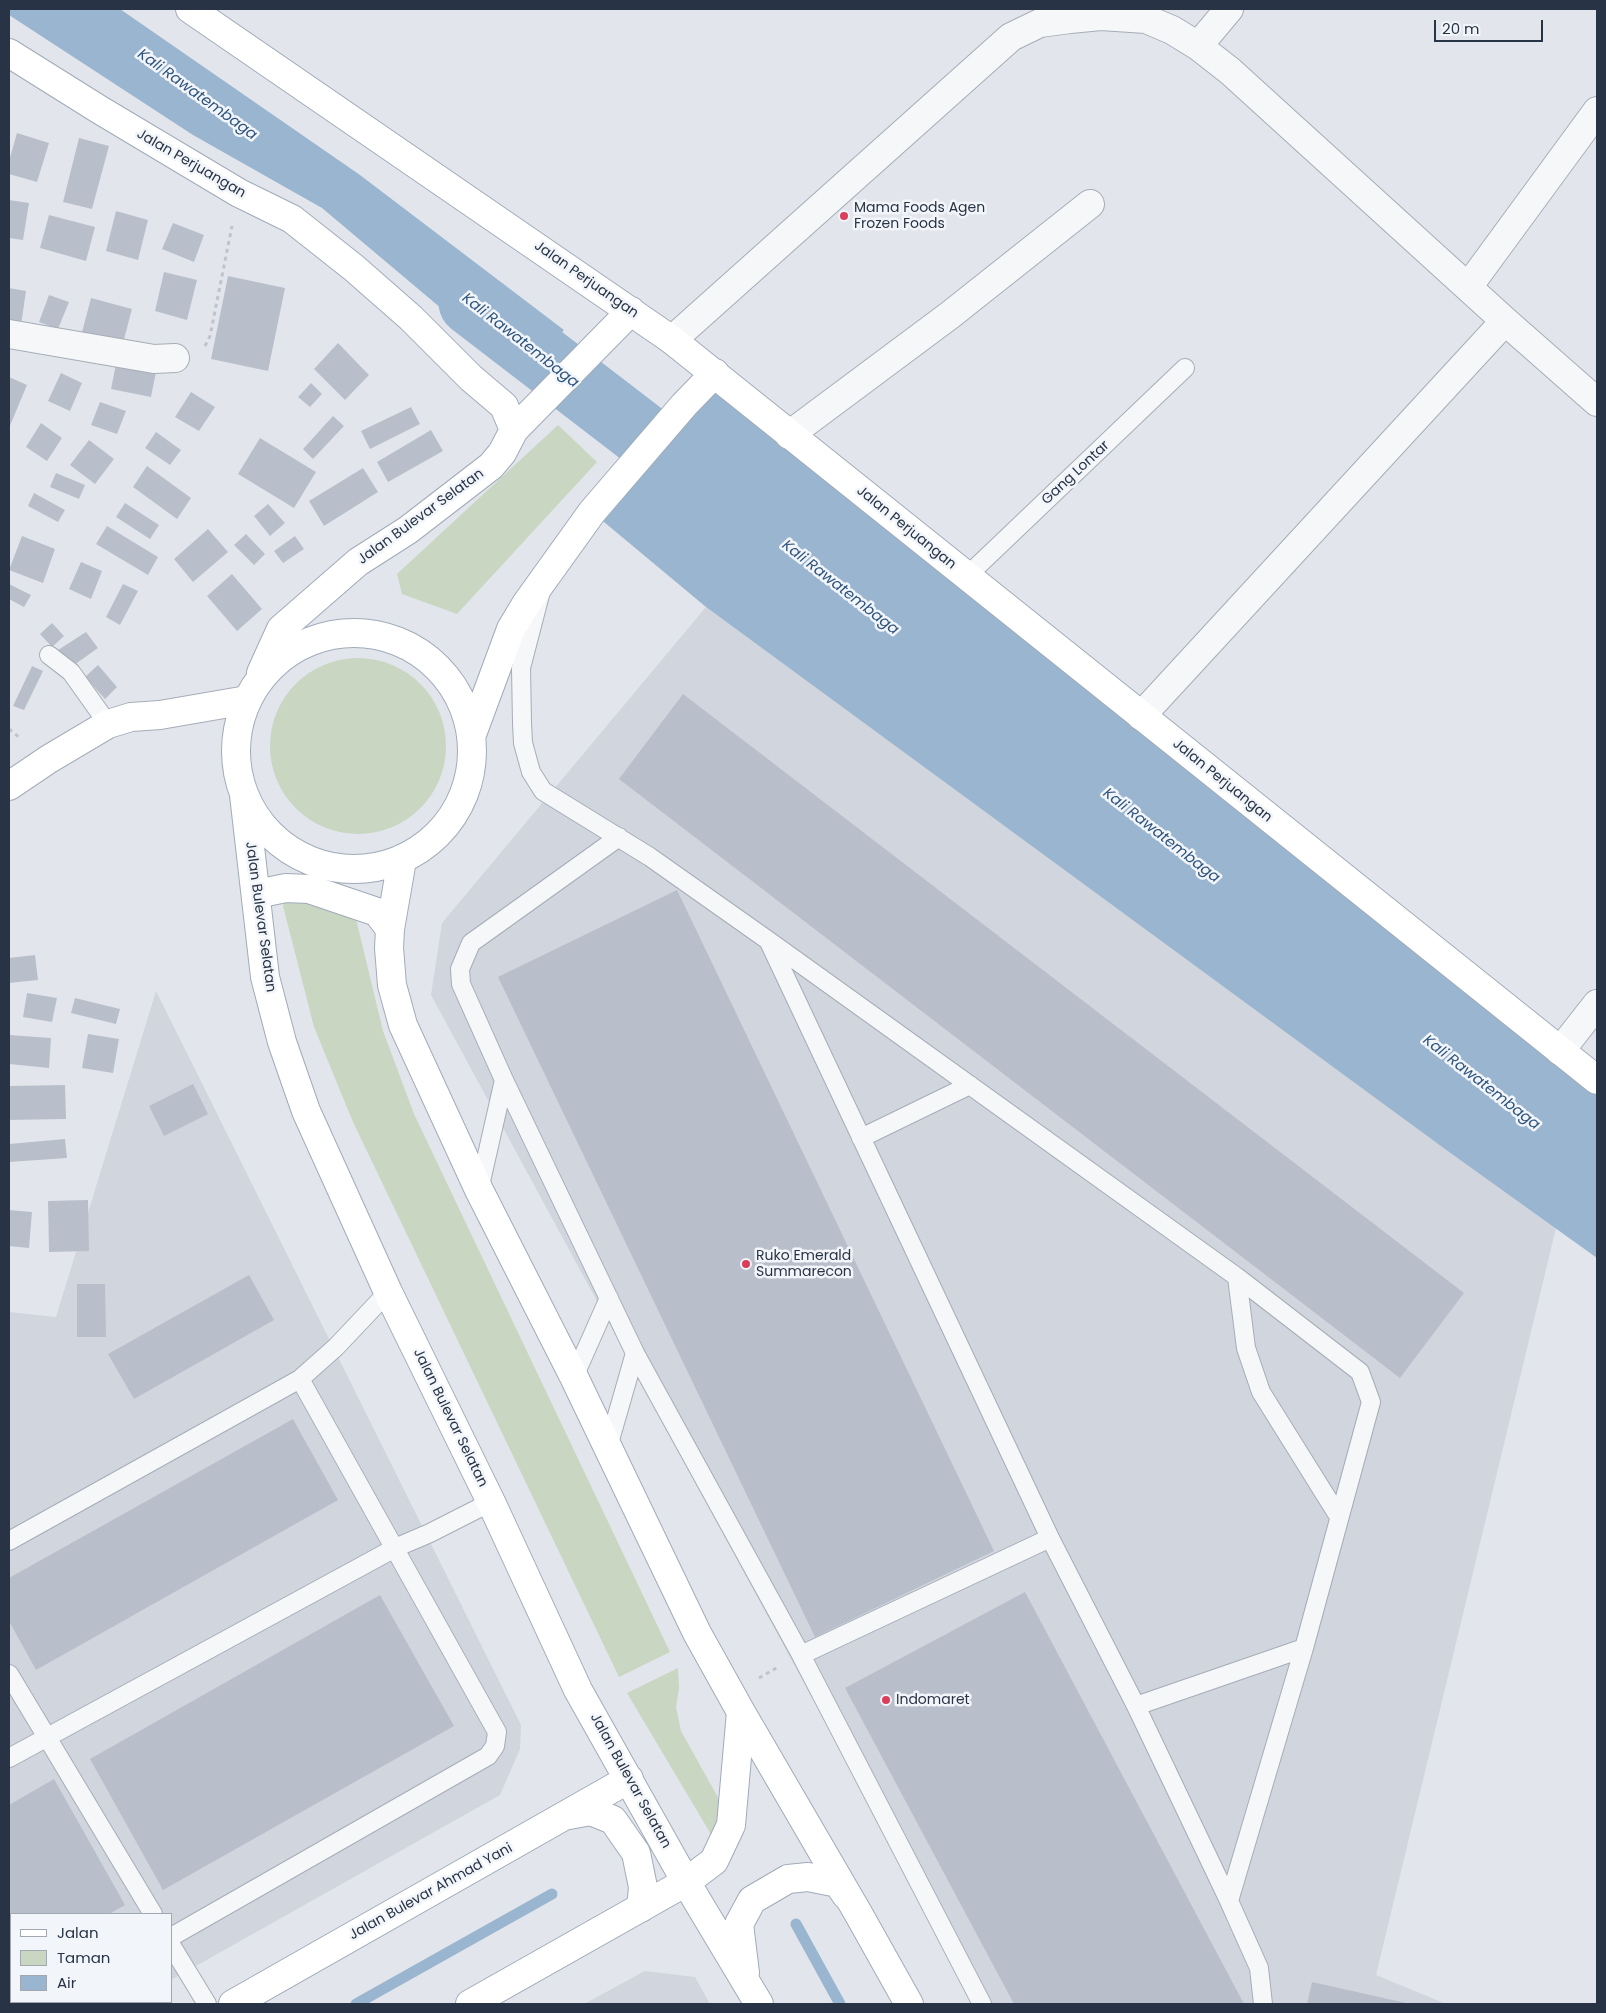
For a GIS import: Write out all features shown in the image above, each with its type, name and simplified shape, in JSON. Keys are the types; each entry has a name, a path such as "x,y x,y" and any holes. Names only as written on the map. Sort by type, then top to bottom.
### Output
{"main road":[{"name":"Jalan Perjuangan","path":"190,9 631,311 716,373 789,435 1597,1080"},
{"name":"Jalan Perjuangan","path":"9,53 239,193 292,220 368,280 411,318 471,378 504,406 514,430"},
{"name":"Jalan Bulevar Selatan","path":"631,311 514,430 502,453 491,466 415,525 358,562 281,629 252,691 236,746 244,795 266,978 282,1042 306,1111 388,1292 491,1502 578,1690 686,1882 753,1994"},
{"path":"471,736 511,629 544,577 592,512 684,405 716,373"},
{"path":"9,786 49,759 108,724 131,717 160,715 252,691 273,665 300,646 328,636 350,633 372,634 414,649 432,662 447,678 459,698 471,736 472,759 466,789 455,812 433,841 402,860 384,867 345,870 307,861 290,852 274,840 253,814 244,795"},
{"path":"402,860 390,929 389,948 392,986 403,1025 479,1190 608,1447 697,1633 909,2004"},
{"path":"256,894 286,888 309,888 377,912 390,929"},
{"path":"470,2004 500,1995 686,1882 714,1861 731,1825 736,1703"},
{"name":"Jalan Bulevar Ahmad Yani","path":"233,2004 569,1815 629,1779"},
{"path":"569,1815 591,1812 613,1820 636,1853 643,1887 641,1908"},
{"path":"753,1994 739,1924 752,1900 788,1879 808,1877 838,1883 858,1912"}],"street":[{"path":"1198,46 1229,9"},
{"path":"672,340 1011,37 1037,16 1101,16 1146,19 1172,30 1198,46 1230,71 1597,402"},
{"path":"1468,287 1597,111"},
{"path":"789,435 950,315 1090,204"},
{"path":"1141,716 1505,321"},
{"path":"9,334 154,359 175,358"},
{"path":"1560,1051 1597,1004"}],"lane":[{"name":"Gang Lontar","path":"967,576 1185,368"},
{"path":"544,577 521,668 523,743 531,772 543,791 574,812 619,837 769,941 1237,1277 1360,1372 1371,1402 1304,1648 1229,1901"},
{"path":"49,655 71,672 108,724"},
{"path":"619,837 471,943 460,969 460,984 635,1353 801,1655 982,2004"},
{"path":"769,941 1050,1538 1136,1706 1229,1901 1259,1968 1263,2004"},
{"path":"479,1190 504,1080"},
{"path":"861,1138 970,1085"},
{"path":"1237,1277 1246,1348 1261,1392 1339,1517"},
{"path":"13,1533 300,1379 336,1347 388,1292"},
{"path":"574,1378 609,1298"},
{"path":"608,1447 635,1353"},
{"path":"172,1936 491,1754 496,1741 497,1732 300,1379"},
{"path":"9,1758 395,1548 430,1533 491,1502"},
{"path":"801,1655 1050,1538"},
{"path":"1136,1706 1304,1648"},
{"path":"9,1674 45,1737 152,1913"},
{"path":"172,1946 206,2004"}],"path":[{"path":"175,358 182,355 197,358 210,336 239,193"},
{"path":"736,1703 801,1655"}],"shaded area":[{"path":"706,607 1556,1228 1376,1975 1446,2004 978,2004 431,995 442,923"},
{"path":"156,991 521,1725 520,1749 500,1795 172,1979 172,1913 10,1913 10,2003 130,2003 128,2004 9,2004 9,1312 56,1317"},
{"path":"645,1971 695,1977 710,2004 584,2004"}],"green space":[{"path":"558,425 597,462 457,614 402,594 397,574"},
{"path":"349,658 367,658 400,668 426,690 436,704 442,720 446,746 442,772 436,788 414,814 400,824 384,830 367,834 349,834 316,824 290,802 280,788 274,772 270,755 270,737 280,704 302,678 316,668 332,662"},
{"path":"287,894 350,905 357,923 383,1031 414,1114 670,1652 619,1677 353,1122 314,1027 283,906"},
{"path":"678,1668 679,1688 676,1707 681,1731 725,1810 715,1841 627,1693"}],"water":[{"path":"9,9 120,9 360,175 564,330 524,378 322,208 193,135 9,15"},
{"path":"715,373 1597,1080 1597,1258 1445,1149 706,607 592,512"}],"building":[{"path":"17,133 49,143 37,182 9,174 9,161"},
{"path":"79,138 109,146 92,209 63,202"},
{"path":"9,200 29,203 23,240 9,238"},
{"path":"116,211 148,220 138,260 106,251"},
{"path":"49,215 95,227 86,261 40,248"},
{"path":"173,223 204,235 194,262 162,249"},
{"path":"164,272 197,280 187,320 155,311"},
{"path":"228,276 285,288 268,371 211,359"},
{"path":"9,288 26,291 20,332 9,330"},
{"path":"49,295 69,302 58,329 39,322"},
{"path":"91,298 132,309 122,347 81,336"},
{"path":"338,343 369,375 345,400 314,369"},
{"path":"116,364 156,372 151,397 111,389"},
{"path":"61,373 82,383 70,411 48,401"},
{"path":"9,377 27,385 9,428"},
{"path":"311,383 322,394 310,407 298,397"},
{"path":"191,392 215,407 199,431 175,417"},
{"path":"100,402 126,411 117,434 91,425"},
{"path":"411,407 420,424 370,449 361,431"},
{"path":"333,416 344,426 313,459 303,449"},
{"path":"41,423 62,438 47,461 26,447"},
{"path":"431,430 443,451 388,482 377,462"},
{"path":"156,432 181,450 170,465 145,448"},
{"path":"260,438 316,472 294,508 238,474"},
{"path":"89,440 114,459 95,484 70,465"},
{"path":"147,466 191,498 177,519 133,487"},
{"path":"363,468 378,492 324,526 309,501"},
{"path":"56,473 85,485 79,499 50,487"},
{"path":"34,493 65,510 58,522 28,506"},
{"path":"125,503 159,525 150,539 116,517"},
{"path":"268,504 285,523 270,536 254,516"},
{"path":"107,526 158,557 148,575 96,544"},
{"path":"208,529 228,552 193,582 174,559"},
{"path":"246,534 265,554 254,565 234,545"},
{"path":"22,536 55,549 43,583 9,570"},
{"path":"295,536 304,549 283,563 274,551"},
{"path":"81,562 102,571 91,599 69,589"},
{"path":"232,574 262,609 237,631 207,596"},
{"path":"9,584 31,595 24,607 9,599"},
{"path":"123,584 138,591 120,625 106,617"},
{"path":"52,623 64,636 52,647 40,634"},
{"path":"86,632 98,648 74,665 58,650"},
{"path":"98,665 117,687 105,699 85,677"},
{"path":"32,666 43,671 24,710 13,706"},
{"path":"683,694 1464,1293 1400,1378 619,779"},
{"name":"Ruko Emerald Summarecon","path":"677,890 994,1551 815,1637 498,977"},
{"path":"35,955 38,980 9,983 9,958"},
{"path":"27,993 57,998 52,1022 23,1017"},
{"path":"75,998 120,1009 116,1024 71,1013"},
{"path":"88,1034 119,1039 113,1073 82,1068"},
{"path":"9,1035 51,1038 49,1068 9,1064"},
{"path":"193,1084 208,1114 164,1136 149,1106"},
{"path":"65,1085 66,1119 9,1120 9,1086"},
{"path":"65,1139 67,1158 9,1162 9,1144"},
{"path":"88,1200 89,1251 49,1252 48,1201"},
{"path":"9,1210 32,1212 29,1248 9,1246"},
{"path":"249,1275 274,1320 134,1399 108,1354"},
{"path":"77,1284 105,1284 106,1337 77,1337"},
{"path":"293,1419 338,1500 36,1670 9,1621 9,1578"},
{"path":"1025,1592 1244,2004 1014,2004 845,1688"},
{"path":"380,1595 454,1726 163,1890 90,1759"},
{"path":"54,1779 125,1905 111,1913 10,1913 9,1972 9,1805"},
{"path":"1312,1982 1406,2003 1406,2004 1307,2004"}],"waterway":[{"name":"Kali Rawatembaga","path":"471,303 712,488"},
{"path":"356,2004 552,1894"},
{"path":"796,1924 840,2004"}],"place":[{"name":"Mama Foods Agen Frozen Foods","path":"844,216"},
{"name":"Ruko Emerald Summarecon","path":"746,1264"},
{"name":"Indomaret","path":"886,1700"}]}
